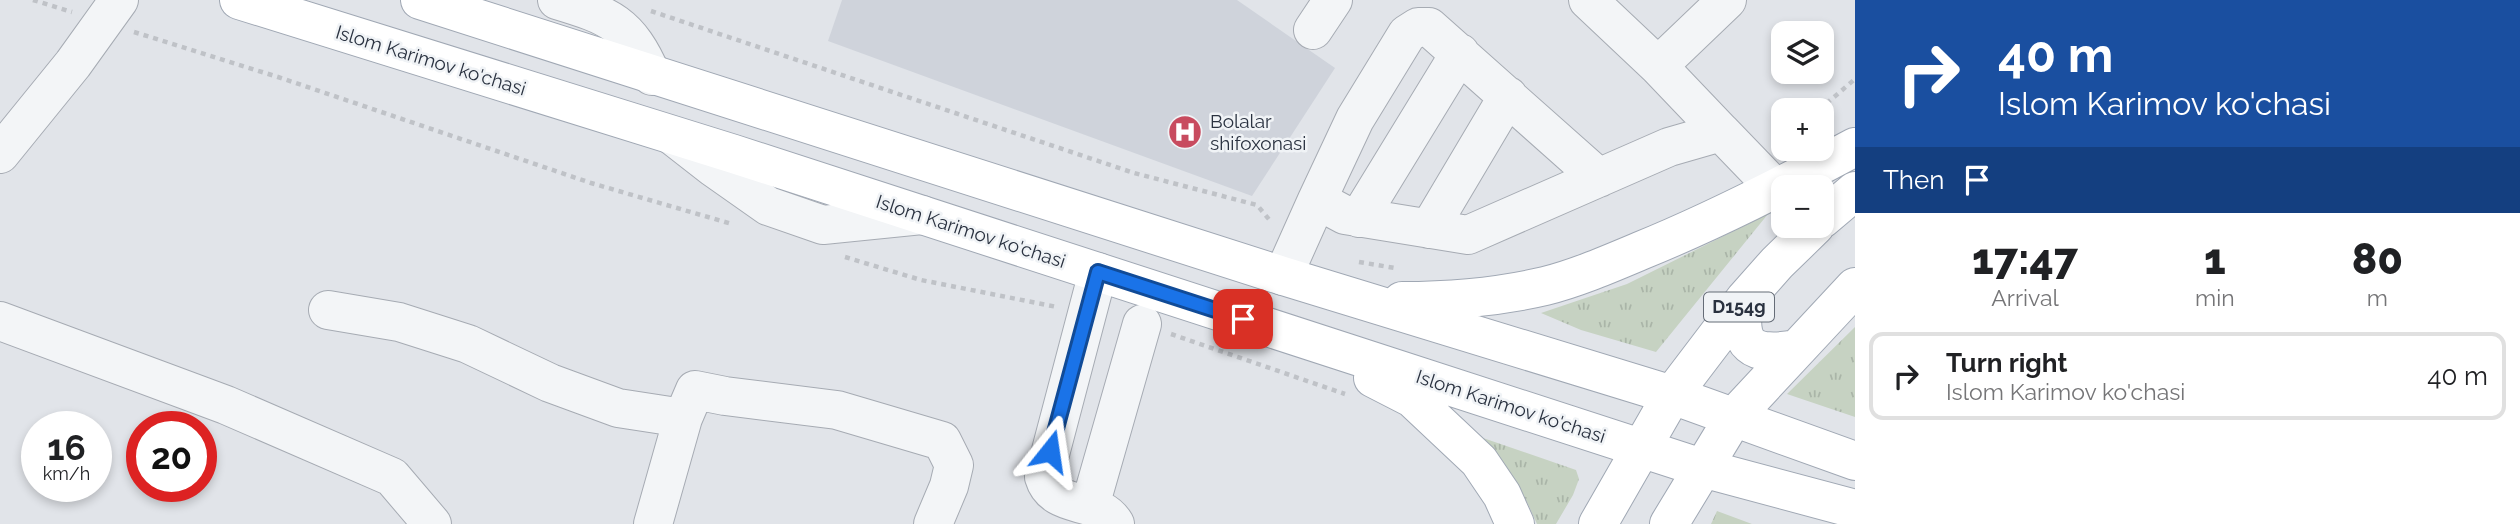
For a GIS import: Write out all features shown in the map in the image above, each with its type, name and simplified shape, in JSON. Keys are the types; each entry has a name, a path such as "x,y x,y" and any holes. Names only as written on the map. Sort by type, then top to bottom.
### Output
{"main road":[{"name":"Islom Karimov ko'chasi","path":"239,0 922,215 1702,468 1855,509"},
{"path":"420,0 467,7 652,76 1283,276 1597,371 1855,460"},
{"path":"1802,175 1855,147"},
{"path":"1834,209 1855,191"},
{"path":"1367,301 1440,301 1495,296 1546,285 1596,269 1711,222 1771,192"},
{"name":"D154g","path":"1643,449 1672,395 1745,299 1803,238"},
{"path":"1669,524 1734,417 1855,287"},
{"path":"1745,299 1742,327 1746,341 1751,346 1765,353 1797,349"},
{"path":"1291,334 1412,398 1479,461 1502,495 1515,524"},
{"path":"1579,428 1590,417 1598,399 1597,371"},
{"path":"1770,486 1762,466 1765,456 1776,444 1795,438"},
{"path":"1598,524 1643,449"},
{"path":"1847,524 1855,521"}],"street":[{"path":"0,154 73,64 119,0"},
{"path":"557,0 596,12 622,27 642,53 652,76"},
{"path":"1588,0 1658,66 1771,184"},
{"path":"1658,66 1727,0"},
{"path":"1283,276 1355,119 1407,34 1418,27 1429,27 1599,178"},
{"path":"1359,218 1460,53"},
{"path":"1429,229 1508,96"},
{"path":"1317,200 1345,215 1468,235 1669,147 1721,132"},
{"path":"1098,272 1044,477 1047,489 1058,496 1114,518 1142,324"},
{"path":"328,310 399,322 468,344 550,383 618,408 683,418"},
{"path":"0,321 226,404 392,477 432,524"},
{"path":"653,524 683,418 695,390 837,410 942,441 954,465 949,486 933,524"}],"path":[{"path":"640,8 1135,173 1257,205"},
{"path":"1833,98 1855,79"}],"shaded area":[{"name":"Bolalar shifoxonasi","path":"842,0 1237,0 1335,68 1252,196 828,41"}],"green space":[{"path":"1768,214 1656,352 1581,330 1541,313 1627,284"},
{"path":"1855,327 1855,417 1787,394"},
{"path":"1483,438 1576,470 1579,479 1556,524 1537,524 1527,502"},
{"path":"1717,511 1752,524 1711,524"}],"place":[{"name":"Bolalar shifoxonasi","path":"1185,132"}],"route":[{"path":"1050,451 1098,272 1243,319"}]}
